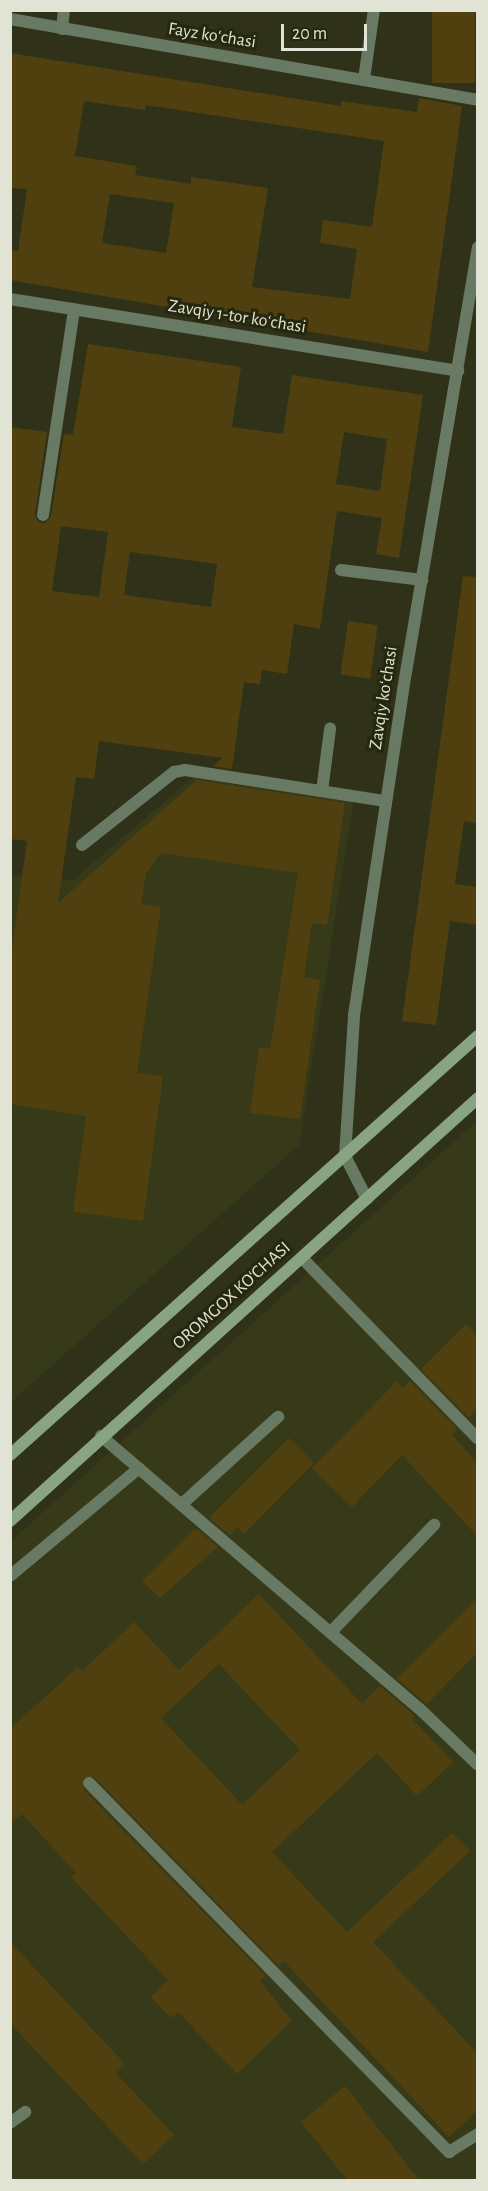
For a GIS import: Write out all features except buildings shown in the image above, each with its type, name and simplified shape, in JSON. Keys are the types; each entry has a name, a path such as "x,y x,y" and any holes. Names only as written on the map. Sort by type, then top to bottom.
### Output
{"main road":[{"name":"OROMGOX KO‘CHASI","path":"10,1455 477,1036"},
{"name":"OROMGOX KO‘CHASI","path":"10,1521 101,1436 302,1258 477,1098"}],"street":[{"path":"62,29 64,10"},
{"path":"364,79 374,10"},
{"name":"Fayz koʻchasi","path":"10,19 477,100"},
{"name":"Zavqiy koʻchasi","path":"345,1156 354,1015 386,801 477,247"},
{"name":"Zavqiy 1-tor koʻchasi","path":"10,299 458,371"},
{"path":"43,515 74,309"},
{"path":"342,570 422,580"},
{"path":"322,791 330,729"},
{"path":"82,845 174,772 196,771 386,801"},
{"path":"345,1156 367,1199"},
{"path":"302,1258 477,1439"},
{"path":"182,1504 278,1417"},
{"path":"101,1436 423,1712 477,1765"},
{"path":"10,1576 139,1468"},
{"path":"331,1632 434,1525"},
{"path":"89,1783 449,2152 477,2134"},
{"path":"10,2123 25,2112"}],"shaded area":[{"path":"197,774 354,798 299,1145 11,1402 10,875 73,880"},
{"path":"477,1121 477,2180 11,2180 11,1541"}]}
